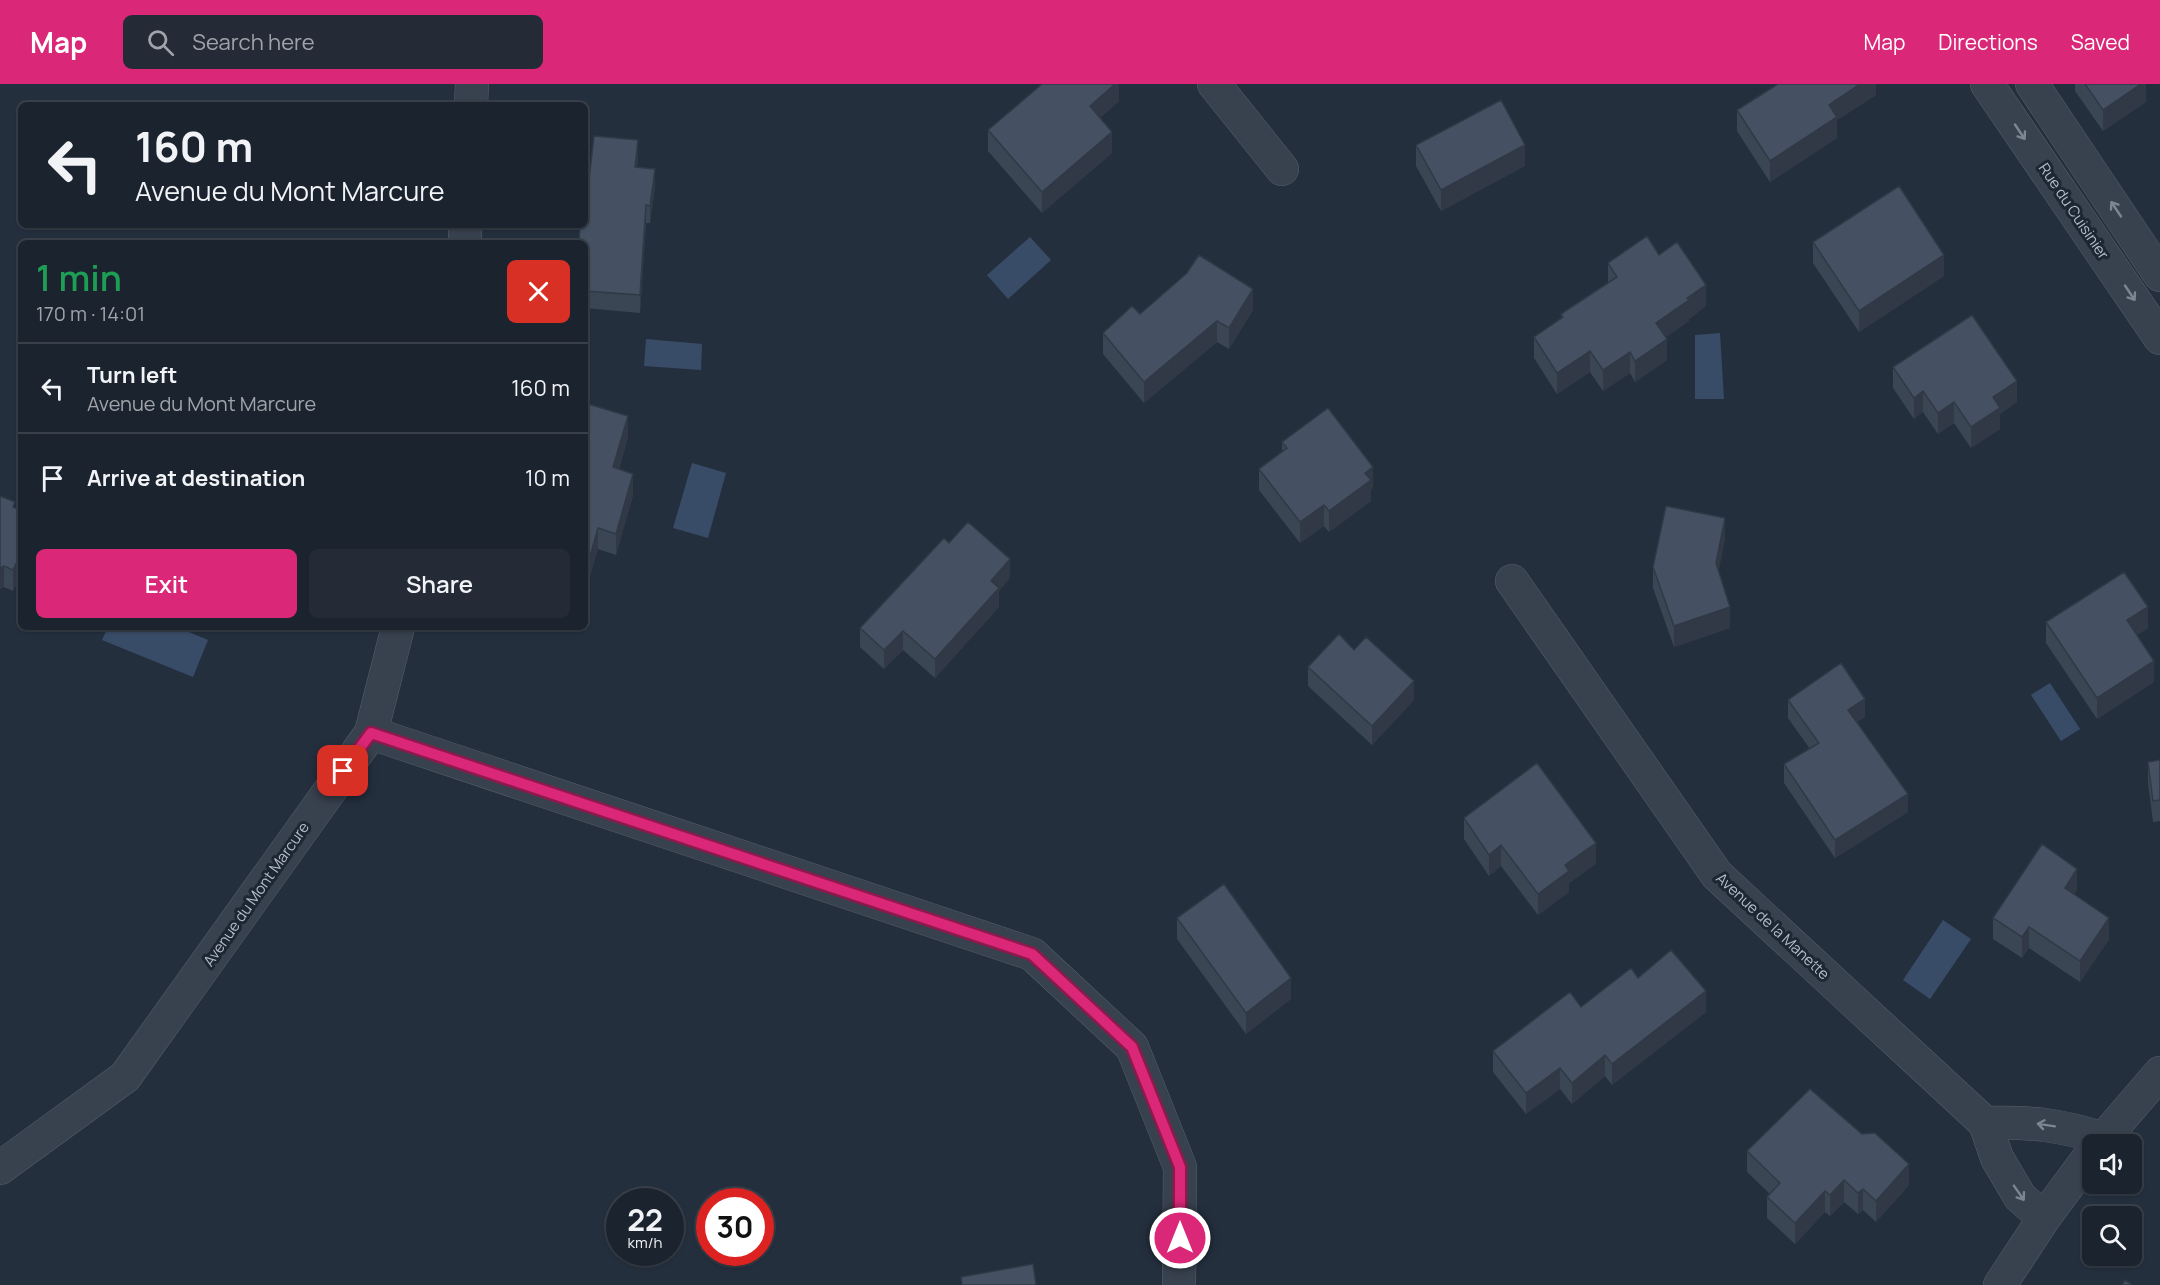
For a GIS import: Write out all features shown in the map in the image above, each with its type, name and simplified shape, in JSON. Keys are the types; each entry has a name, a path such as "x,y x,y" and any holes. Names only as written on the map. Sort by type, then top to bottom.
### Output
{"street":[{"path":"471,102 472,84"},
{"path":"1214,84 1282,169"},
{"name":"Rue du Cuisinier","path":"1987,84 2160,338"},
{"path":"2032,84 2160,275"},
{"name":"Avenue de la Manette","path":"1512,581 1718,875 1985,1123 1997,1158 2020,1197 2044,1218"},
{"path":"397,630 371,733 1032,954 1132,1047 1180,1167 1179,1285"},
{"name":"Avenue du Mont Marcure","path":"0,1167 125,1077 371,733"},
{"path":"2108,1134 2160,1073"},
{"path":"1985,1123 2027,1122 2071,1129 2082,1136"},
{"path":"2000,1285 2044,1218 2082,1167"}],"water":[{"path":"1030,237 1051,260 1008,299 987,275"},
{"path":"1720,333 1724,399 1695,399 1695,335"},
{"path":"646,339 702,344 701,370 644,366"},
{"path":"692,463 726,473 708,538 673,528"},
{"path":"107,630 184,630 208,640 193,677 102,640"},
{"path":"2050,683 2080,729 2061,741 2031,695"},
{"path":"1943,920 1971,939 1930,999 1903,980"}],"building":[{"path":"1042,84 1115,84 1090,106 1112,132 1042,192 988,130"},
{"path":"1778,84 1860,84 1829,105 1837,117 1770,161 1737,110"},
{"path":"2085,84 2141,84 2103,110"},
{"path":"1501,100 1525,145 1441,190 1416,145"},
{"path":"594,136 638,140 635,167 655,169 650,206 646,205 640,295 588,291 588,240 579,240 580,228 588,228 588,187"},
{"path":"1899,186 1944,255 1859,311 1813,242"},
{"path":"1647,236 1659,255 1677,242 1706,285 1656,323 1667,339 1635,361 1630,352 1603,370 1590,351 1557,373 1534,337 1563,317 1561,314 1617,277 1608,263"},
{"path":"1199,255 1253,289 1229,328 1217,321 1144,382 1103,333 1132,306 1140,314 1187,273"},
{"path":"1972,315 2017,381 1993,397 2000,408 1971,427 1954,402 1938,413 1923,391 1914,398 1893,367"},
{"path":"588,404 628,416 613,467 633,474 616,534 598,528 588,563"},
{"path":"1328,408 1373,467 1365,473 1371,480 1329,511 1324,505 1300,522 1259,469 1287,448 1282,442"},
{"path":"0,496 15,502 13,507 18,510 18,565 16,564 13,570 4,566 0,568"},
{"path":"1666,506 1725,518 1716,563 1730,607 1674,626 1653,567"},
{"path":"968,522 1010,559 991,581 999,588 935,659 903,631 884,650 860,628 944,538 949,543"},
{"path":"2124,572 2148,607 2127,620 2154,661 2097,698 2046,622"},
{"path":"1339,634 1354,650 1366,637 1414,681 1372,726 1308,667"},
{"path":"1841,663 1865,699 1848,710 1908,794 1835,840 1784,764 1819,743 1788,700"},
{"path":"2160,760 2160,800 2153,801 2148,762"},
{"path":"1537,763 1596,843 1565,865 1569,871 1538,894 1501,845 1489,855 1464,818"},
{"path":"2042,844 2077,869 2065,888 2109,918 2080,961 2029,927 2022,937 1993,918"},
{"path":"1224,884 1291,978 1246,1013 1177,918"},
{"path":"1671,950 1706,991 1612,1064 1605,1055 1572,1083 1560,1068 1526,1093 1493,1051 1570,992 1581,1007 1631,968 1638,978"},
{"path":"1810,1089 1862,1134 1875,1133 1909,1164 1876,1201 1863,1189 1858,1193 1844,1180 1830,1195 1825,1191 1795,1223 1767,1197 1780,1183 1747,1151"},
{"path":"1033,1264 1036,1285 962,1285 961,1277"},
{"path":"2125,1280 2132,1285 2122,1285"}],"route":[{"path":"343,771 371,733 1032,954 1132,1047 1180,1167 1180,1238"}]}
